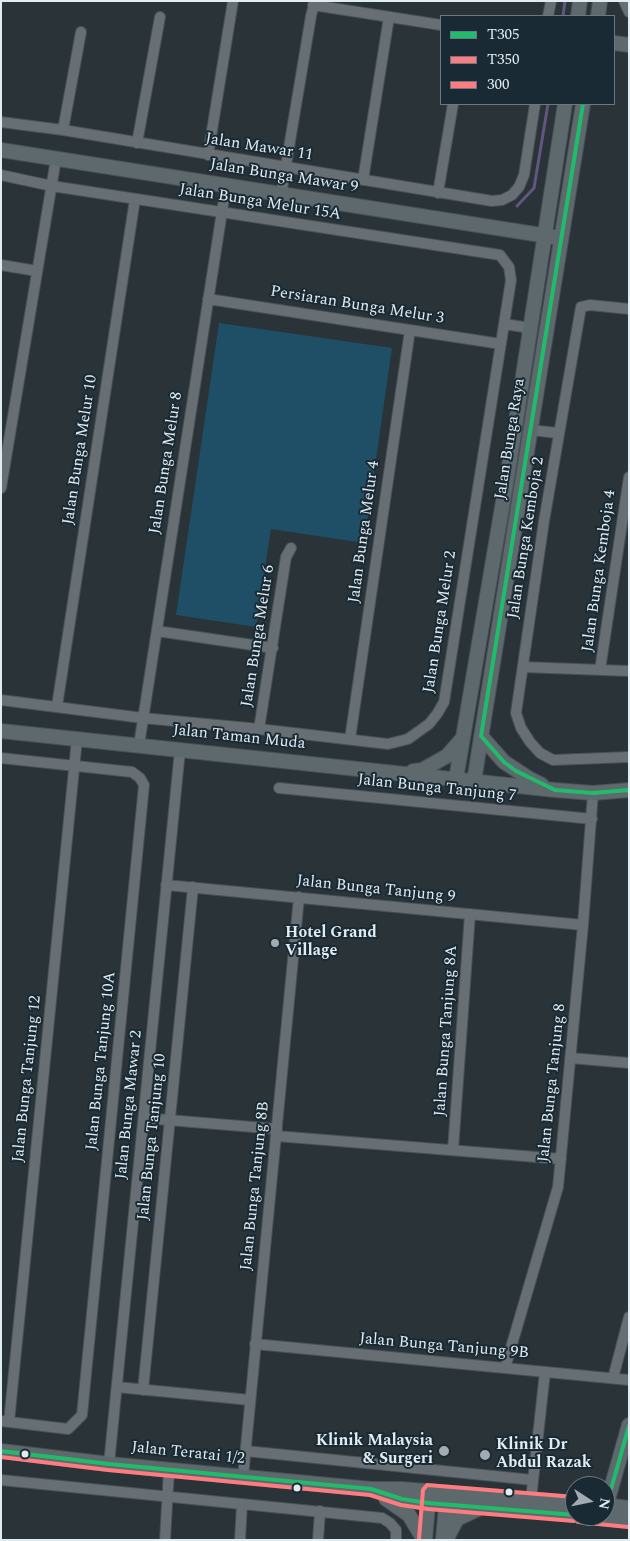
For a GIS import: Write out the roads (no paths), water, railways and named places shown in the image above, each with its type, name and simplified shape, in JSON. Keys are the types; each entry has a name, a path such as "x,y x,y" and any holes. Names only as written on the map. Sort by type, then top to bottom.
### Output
{"street":[{"path":"208,155 234,1"},
{"path":"548,15 551,1"},
{"path":"578,15 580,1"},
{"path":"598,15 600,1"},
{"path":"624,1 629,12"},
{"path":"281,195 314,3 440,25"},
{"path":"138,143 160,17"},
{"path":"363,180 389,17"},
{"path":"63,130 81,32"},
{"path":"615,43 629,45"},
{"path":"438,192 452,105"},
{"name":"Jalan Mawar 11","path":"1,122 63,130 492,201 502,200 512,195 519,187 524,175 535,105"},
{"name":"Jalan Bunga Raya","path":"456,779 565,105"},
{"name":"Jalan Bunga Raya","path":"474,781 584,105"},
{"name":"Jalan Bunga Mawar 9","path":"1,150 561,238"},
{"path":"1,488 56,159"},
{"name":"Jalan Bunga Melur 15A","path":"1,176 52,186 500,255 509,267"},
{"name":"Jalan Bunga Melur 8","path":"139,745 226,186"},
{"name":"Jalan Bunga Melur 10","path":"57,706 135,199"},
{"path":"1,265 38,271"},
{"name":"Jalan Bunga Melur 2","path":"1,700 143,718 388,744 408,739 429,724 444,702 511,280 509,267"},
{"name":"Persiaran Bunga Melur 3","path":"208,298 501,344"},
{"name":"Jalan Bunga Kemboja 2","path":"629,309 590,305 581,308 558,433 516,713 521,728 530,742 540,753 553,760 629,757"},
{"path":"504,324 530,328"},
{"name":"Jalan Bunga Melur 4","path":"350,739 410,330"},
{"path":"530,430 558,433"},
{"name":"Jalan Bunga Kemboja 4","path":"600,670 629,476"},
{"name":"Jalan Bunga Melur 6","path":"260,729 286,557 291,548"},
{"path":"157,631 272,648"},
{"path":"523,667 629,671"},
{"name":"Jalan Taman Muda","path":"1,731 555,790 593,793 629,790"},
{"path":"481,736 504,762 516,771 555,790"},
{"name":"Jalan Bunga Tanjung 12","path":"5,1421 77,739"},
{"path":"399,773 422,770 435,764 447,756 463,739"},
{"name":"Jalan Bunga Mawar 2","path":"109,1464 180,750"},
{"name":"Jalan Bunga Tanjung 10A","path":"1,758 132,772 140,778 144,785 82,1415 68,1428 5,1421"},
{"name":"Jalan Bunga Tanjung 7","path":"279,788 592,819"},
{"name":"Jalan Bunga Tanjung 8","path":"504,1368 558,1187 583,925 593,793"},
{"name":"Jalan Bunga Tanjung 9","path":"166,885 583,925"},
{"name":"Jalan Bunga Tanjung 10","path":"144,1390 193,887"},
{"name":"Jalan Bunga Tanjung 8B","path":"243,1477 299,897"},
{"name":"Jalan Bunga Tanjung 8A","path":"453,1150 470,914"},
{"path":"570,1058 629,1063"},
{"path":"144,1118 453,1150 560,1159"},
{"path":"613,1378 629,1317"},
{"name":"Jalan Bunga Tanjung 9B","path":"256,1344 629,1380"},
{"path":"531,1499 545,1372"},
{"path":"117,1387 250,1400"},
{"path":"615,1476 629,1425"},
{"path":"246,1450 533,1480"},
{"name":"Jalan Teratai 1/2","path":"1,1451 109,1464 371,1489 429,1497 565,1501"},
{"path":"165,1540 169,1470"},
{"path":"1,1480 382,1518 396,1530 396,1540"},
{"path":"371,1489 409,1515 424,1540"},
{"path":"424,1540 429,1497"},
{"path":"444,1540 447,1498"},
{"name":"Jalan Teratai 1/2","path":"447,1498 488,1507 565,1515"},
{"path":"240,1540 242,1504"},
{"path":"444,1540 457,1519 475,1510 488,1507"},
{"path":"615,1510 629,1508"},
{"path":"318,1540 320,1511"},
{"path":"615,1515 629,1521"}],"waterway":[{"path":"563,15 565,1"},
{"path":"517,206 534,188 548,105"}],"place":[{"name":"Hotel Grand Village","path":"275,943"},
{"name":"Klinik Malaysia & Surgeri","path":"444,1451"},
{"name":"Klinik Dr Abdul Razak","path":"485,1455"}]}
